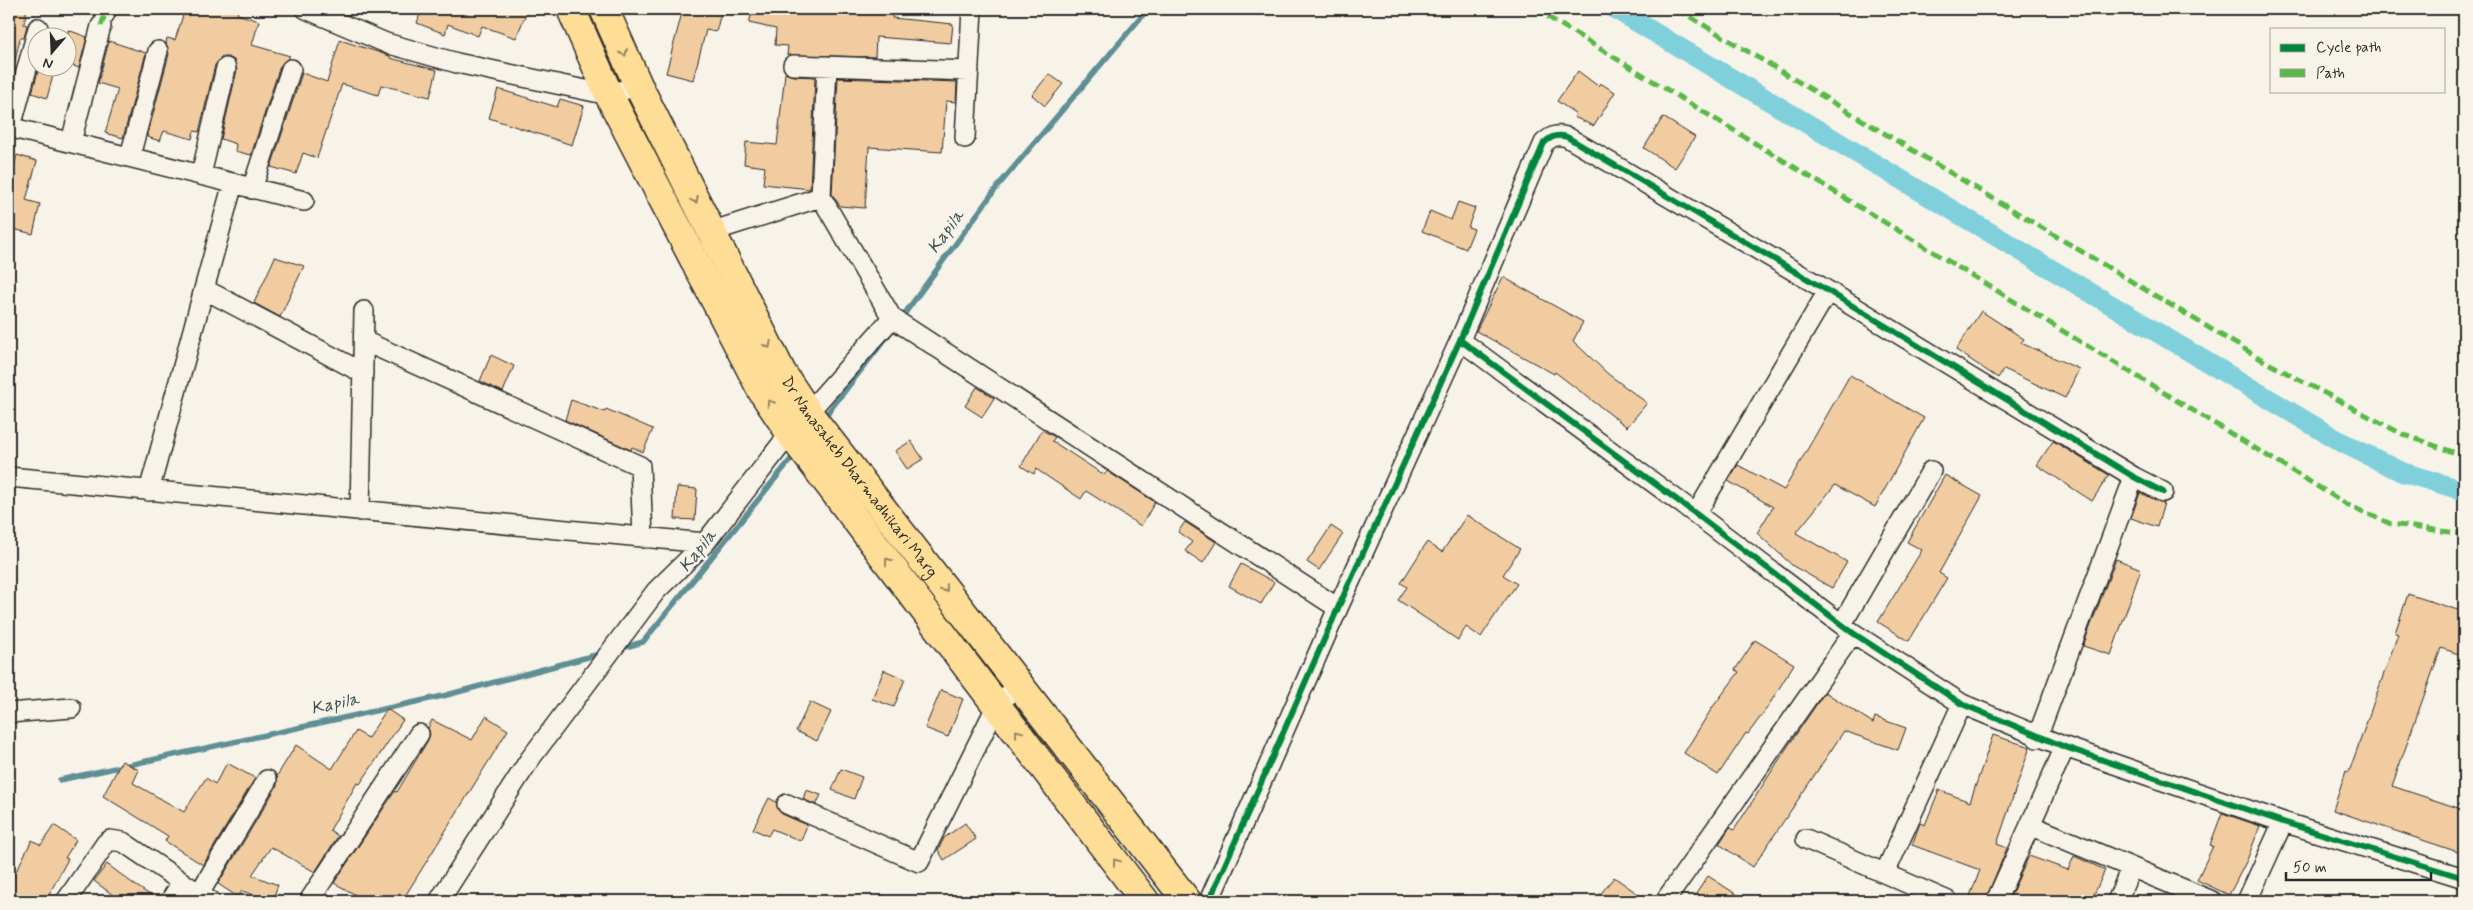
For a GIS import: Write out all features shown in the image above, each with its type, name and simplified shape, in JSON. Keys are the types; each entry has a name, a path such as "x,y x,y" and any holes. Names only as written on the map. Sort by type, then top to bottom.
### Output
{"main road":[{"name":"Dr Nanasaheb Dharmadhikari Marg","path":"571,9 609,95 762,391 799,423 1019,685 1187,901"},
{"name":"Dr Nanasaheb Dharmadhikari Marg","path":"604,9 638,85 782,373 799,423 997,705 1145,901"}],"street":[{"path":"306,9 386,43 415,53 609,95 638,85"},
{"path":"965,138 972,9"},
{"path":"71,142 104,16"},
{"path":"130,156 158,51"},
{"path":"28,63 10,127 304,201"},
{"path":"793,65 969,72"},
{"path":"827,66 821,197 892,318 1338,608"},
{"path":"201,175 226,68"},
{"path":"252,189 291,69"},
{"path":"1209,901 1338,608 1460,340 1544,143 1554,136 1567,137 1828,291 2134,478 2163,492"},
{"path":"149,491 233,183"},
{"path":"710,232 821,197"},
{"path":"204,289 363,373"},
{"path":"1696,514 1828,291"},
{"path":"360,511 364,310"},
{"path":"439,901 536,751 656,591 705,543 799,423 892,318"},
{"path":"1460,340 1847,628 1962,704 2037,738 2283,822 2464,878"},
{"path":"364,341 640,466 643,538"},
{"path":"1665,901 1847,628 1931,471"},
{"path":"9,478 705,543"},
{"path":"2037,738 2134,478"},
{"path":"787,804 919,862 997,705 1019,685"},
{"path":"1885,873 1962,704"},
{"path":"9,713 71,708"},
{"path":"309,901 419,734"},
{"path":"1996,901 2065,747"},
{"path":"66,901 110,840 123,842 204,898 267,780"},
{"path":"2247,901 2283,822"},
{"path":"2030,826 2212,901"},
{"path":"1806,839 1948,901"},
{"path":"2117,901 2131,868"},
{"path":"170,901 182,882"}],"building":[{"path":"9,9 27,9 24,24 27,25 24,38 20,38 15,61 9,61"},
{"path":"185,9 239,9 237,14 259,21 252,45 290,56 280,66 251,155 235,151 236,144 221,139 237,70 234,60 228,57 222,57 215,65 199,132 194,131 192,139 164,131 160,141 147,137 169,54 166,43 167,38 175,40"},
{"path":"411,9 528,9 516,38 482,26 478,36 448,24 445,34 417,23 420,14"},
{"path":"683,9 722,9 716,32 706,30 693,80 666,73"},
{"path":"753,9 813,13 813,9 893,9 892,18 953,24 951,43 876,37 875,57 787,55 788,46 775,45 776,29 749,23"},
{"path":"78,34 87,37 78,68"},
{"path":"340,40 390,56 390,58 437,70 430,97 381,85 378,95 342,84 317,158 303,153 296,174 271,167 302,73 327,82"},
{"path":"109,41 146,53 123,138 105,133 118,89 98,83"},
{"path":"9,68 16,68 10,87 9,87"},
{"path":"1578,71 1598,86 1600,83 1615,92 1594,126 1574,117 1576,114 1557,101"},
{"path":"785,73 793,76 815,77 810,189 763,184 765,167 744,164 746,142 777,145"},
{"path":"1049,74 1063,84 1045,106 1032,95"},
{"path":"36,78 52,78 47,98 32,93"},
{"path":"838,78 957,82 956,102 946,101 942,152 869,147 865,208 840,206 832,194"},
{"path":"498,89 557,107 560,99 584,106 572,145 489,118"},
{"path":"1663,117 1695,137 1675,168 1644,148"},
{"path":"17,155 37,161 26,200 40,204 33,234 9,228 9,185"},
{"path":"1458,202 1475,208 1468,227 1474,229 1466,249 1422,231 1430,211 1451,220"},
{"path":"275,257 304,266 280,317 254,303"},
{"path":"1503,277 1583,322 1573,341 1608,374 1647,403 1627,427 1555,372 1554,374 1476,331"},
{"path":"1981,311 2024,339 2021,343 2079,369 2065,398 2004,369 1998,378 1956,350"},
{"path":"491,355 514,366 503,392 480,381"},
{"path":"1850,375 1924,418 1875,507 1835,485 1796,533 1847,562 1832,588 1793,566 1757,533 1773,507 1728,481 1738,465 1784,490"},
{"path":"977,387 994,398 982,417 965,406"},
{"path":"571,400 605,412 606,409 653,429 643,452 632,447 631,450 565,420"},
{"path":"1042,430 1055,437 1052,441 1104,475 1107,471 1155,502 1141,526 1086,491 1081,499 1036,469 1034,474 1021,466"},
{"path":"911,441 923,459 907,469 895,451"},
{"path":"2053,441 2109,475 2092,501 2037,465"},
{"path":"1945,475 1982,496 1939,573 1947,578 1909,641 1878,622 1922,550 1907,542"},
{"path":"677,487 697,489 695,520 675,519"},
{"path":"2140,493 2164,503 2157,527 2131,518"},
{"path":"1467,515 1520,549 1503,575 1517,584 1481,637 1466,627 1458,640 1398,600 1407,587 1401,583 1427,542 1442,552"},
{"path":"1185,522 1216,542 1203,563 1185,551 1192,542 1178,532"},
{"path":"1331,526 1343,534 1319,570 1307,562"},
{"path":"2116,559 2141,569 2111,655 2083,646"},
{"path":"1241,564 1274,582 1261,604 1229,586"},
{"path":"2408,594 2464,612 2464,656 2441,648 2392,786 2464,810 2464,854 2333,810 2346,771 2349,772 2398,634 2395,633"},
{"path":"1755,640 1794,664 1767,708 1748,734 1746,733 1718,775 1684,753 1712,708 1739,672 1735,670"},
{"path":"884,670 905,679 894,707 872,699"},
{"path":"941,690 963,699 948,737 925,728"},
{"path":"1825,692 1873,723 1875,717 1906,728 1898,750 1844,731 1753,867 1719,844 1730,827 1734,830"},
{"path":"810,702 831,712 817,741 796,731"},
{"path":"387,709 403,720 360,784 357,783 330,830 338,836 315,872 271,847 252,875 278,885 272,901 242,891 238,897 218,884 277,786 277,776 296,745 332,769 356,731 368,738"},
{"path":"486,716 508,730 402,901 367,901 334,883 395,791 397,792 428,740 430,734 428,728 432,720 472,740"},
{"path":"1993,735 2030,747 1997,844 2007,848 1985,901 1968,901 1980,870 1912,845 1920,823 1925,825 1939,790 1970,802"},
{"path":"122,761 139,770 133,783 184,812 206,778 215,784 227,763 255,778 203,865 165,841 168,836 103,796"},
{"path":"841,769 862,777 854,799 832,790"},
{"path":"806,790 821,795 816,805 803,799"},
{"path":"769,798 776,802 778,810 782,814 807,825 801,841 772,829 768,836 753,829"},
{"path":"2222,813 2260,826 2247,860 2229,895 2197,880 2213,846 2210,845"},
{"path":"965,823 976,839 944,860 938,850 944,838"},
{"path":"54,825 76,840 65,858 68,859 47,898 43,896 39,901 9,901 9,885 32,840 41,845"},
{"path":"2029,856 2068,870 2074,856 2105,870 2091,901 2008,901"},
{"path":"107,864 159,901 121,901 94,881"},
{"path":"1708,876 1747,901 1691,901"},
{"path":"1614,877 1648,901 1595,901"}],"waterway":[{"name":"Kapila","path":"900,320 997,187 1148,9"},
{"path":"1615,9 2341,442 2402,472 2464,491"},
{"name":"Kapila","path":"822,420 890,333"},
{"name":"Kapila","path":"619,649 643,642 796,453"},
{"name":"Kapila","path":"60,780 443,696 603,653"}],"marked path":[{"path":"1535,9 2348,505 2391,524 2464,534"},
{"path":"1677,9 2266,362 2402,434 2464,456"},
{"path":"101,26 105,14"}],"cycle path":[{"path":"1460,340 1544,143 1555,136 1563,136 1828,291 2134,477 2163,492"},
{"path":"1209,901 1338,608 1460,340 1696,514 1853,633 1962,704 2065,747 2283,822 2464,878"}]}
